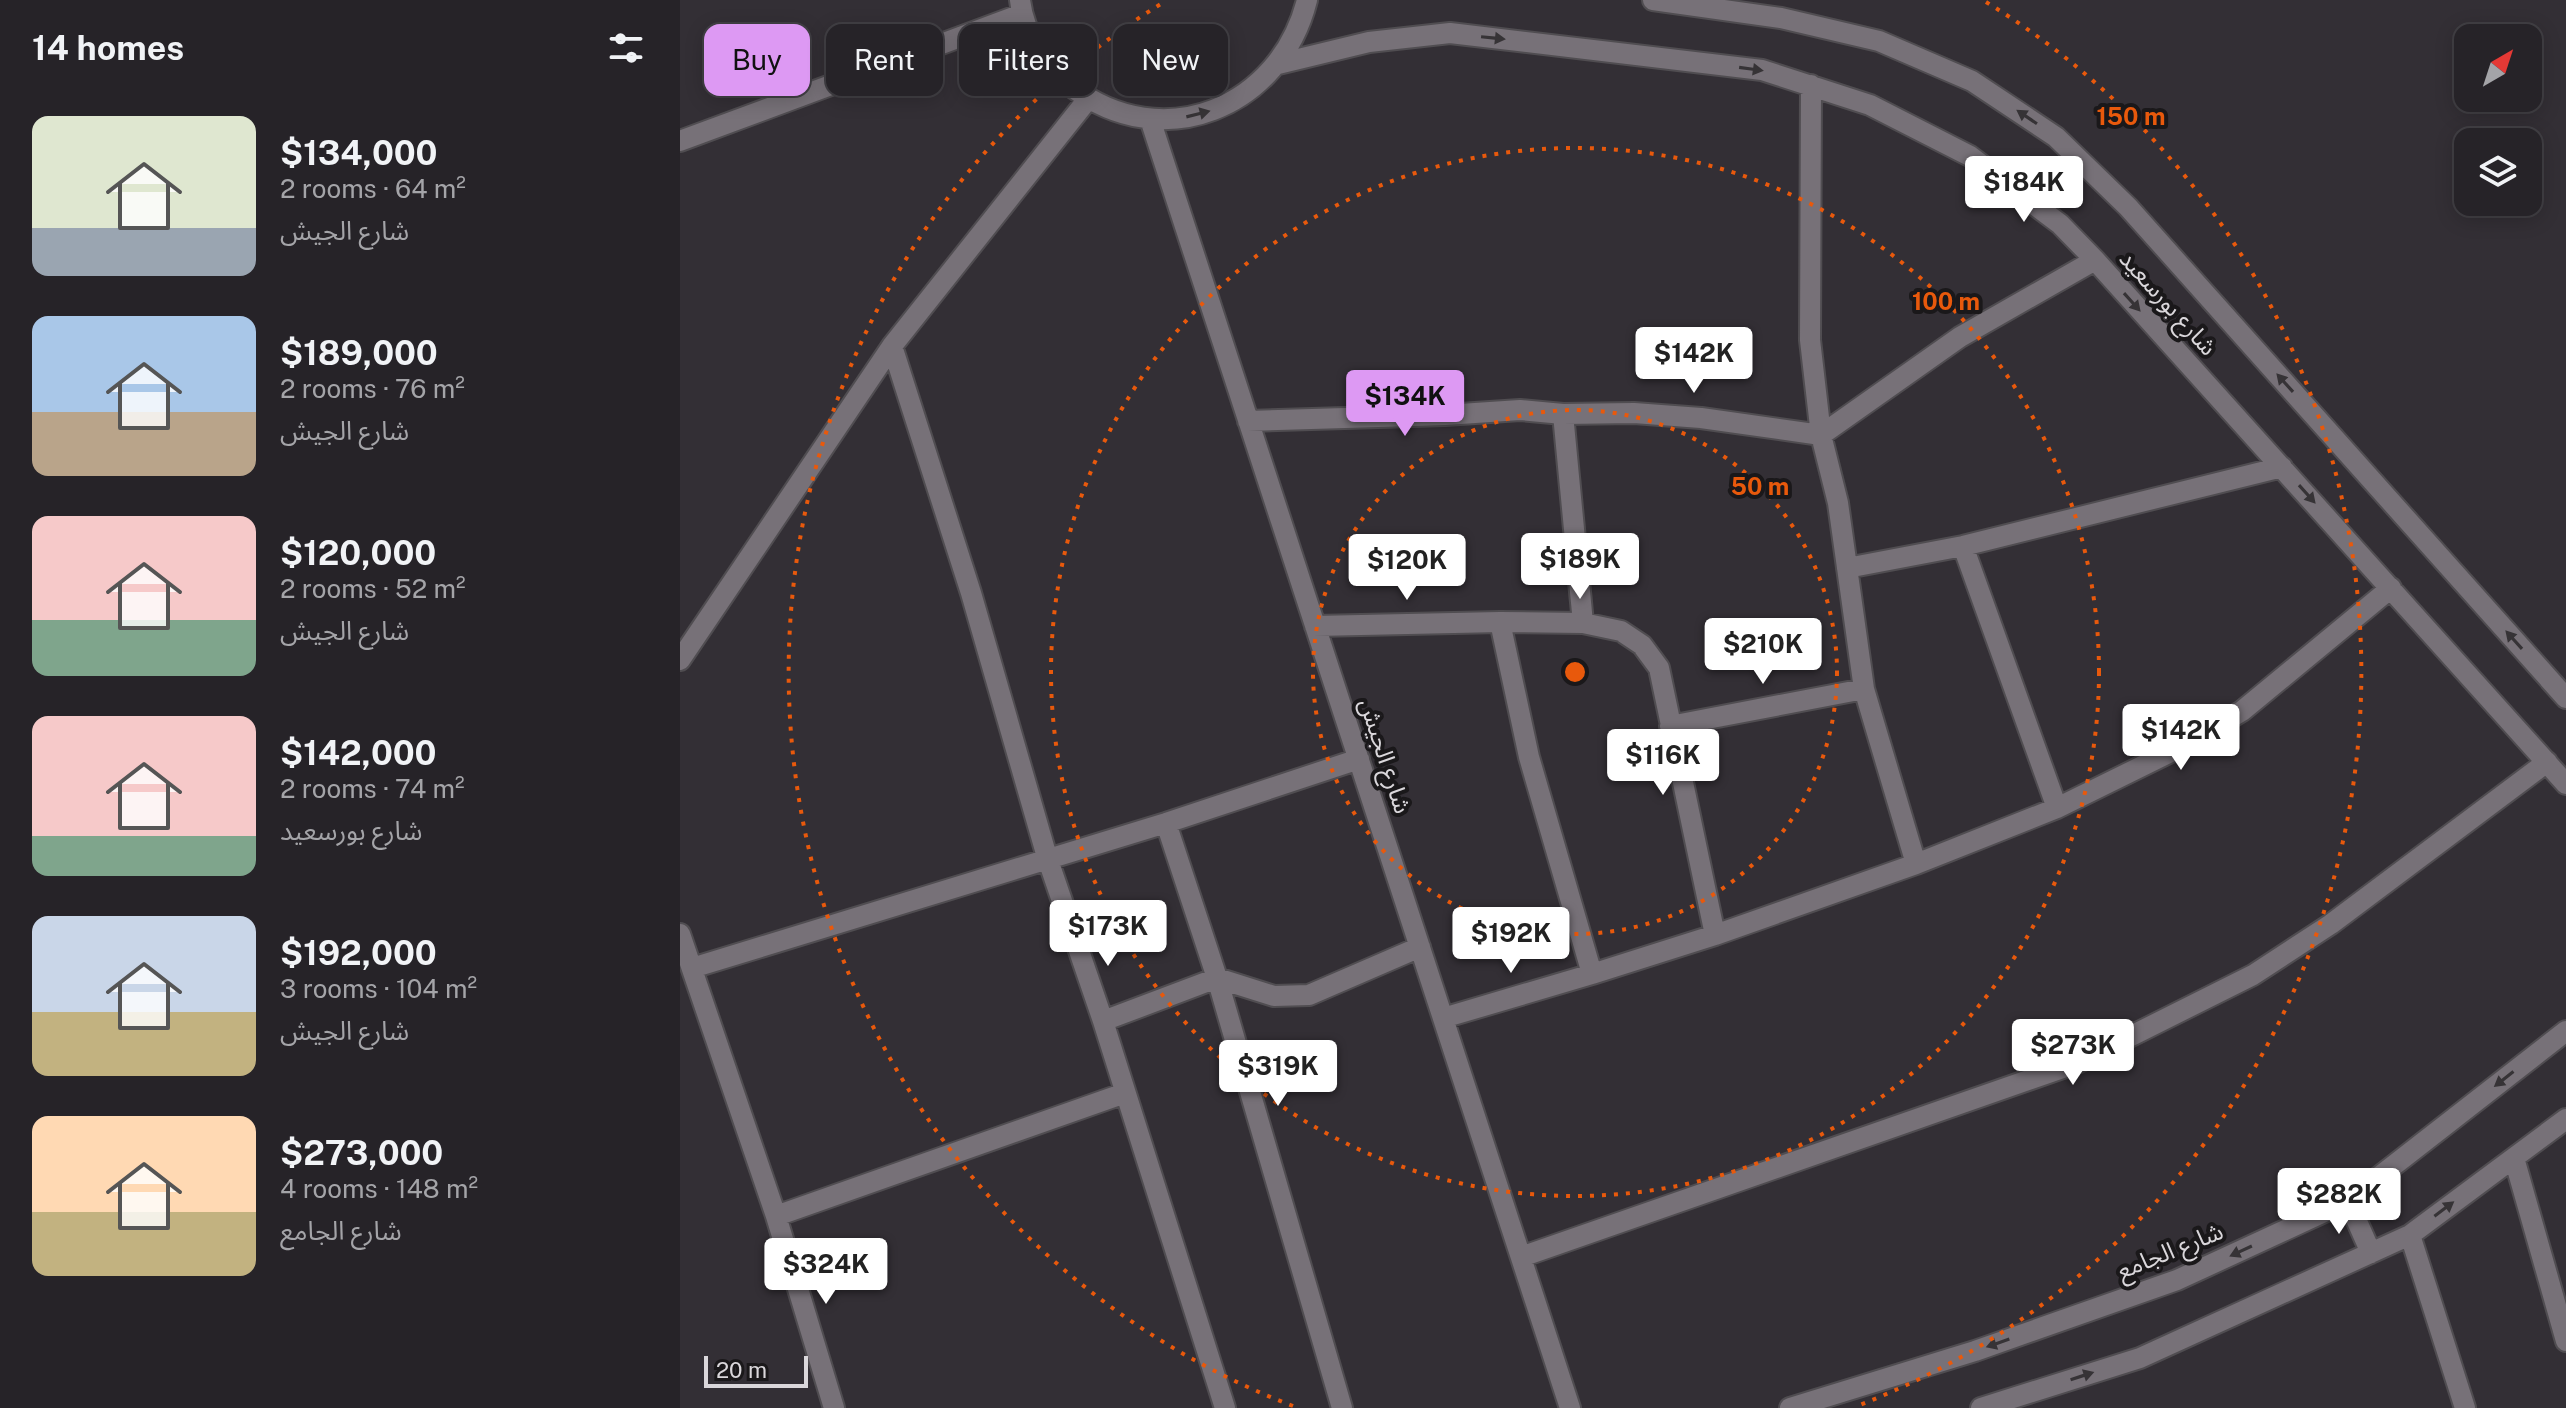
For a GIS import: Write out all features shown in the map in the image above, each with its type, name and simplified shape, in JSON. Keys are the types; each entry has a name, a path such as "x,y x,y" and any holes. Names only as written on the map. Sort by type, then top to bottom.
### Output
{"street":[{"path":"680,141 1021,7 1036,48 1058,77 1088,99 1121,114 1150,119 1191,117 1224,107 1254,89 1278,64 1296,35 1307,0"},
{"name":"شارع بورسعيد","path":"1653,0 1781,18 1879,41 1972,81 2056,137 2128,207 2566,698"},
{"name":"شارع بورسعيد","path":"1278,64 1369,42 1450,33 1762,70 1870,105 1970,156 2060,224 2095,260 2566,784"},
{"path":"1811,85 1810,340 1821,435 1838,503 1864,689 1916,864"},
{"path":"680,660 892,346 1088,99"},
{"name":"شارع الجيش","path":"1150,119 1570,1408"},
{"path":"1248,421 1520,410 1701,418 1821,435 1960,337 2095,260"},
{"path":"892,346 971,593 1047,857 1103,1021 1225,1408"},
{"path":"1563,414 1583,623"},
{"path":"1847,568 1963,546 2282,467"},
{"path":"1963,546 2057,808"},
{"path":"1443,1018 1715,935 1916,864 2057,808 2191,742 2242,711 2391,588"},
{"path":"1500,622 1529,757 1592,974"},
{"path":"1315,626 1583,623 1621,631 1642,645 1659,668 1715,935"},
{"path":"1670,726 1864,689"},
{"path":"692,968 1166,823 1359,759"},
{"path":"1521,1257 2077,1063 2253,975 2331,924 2547,762"},
{"path":"1166,823 1217,978 1342,1408"},
{"path":"680,934 776,1216 834,1408"},
{"path":"1103,1021 1217,978 1274,996 1309,995 1420,947"},
{"name":"شارع الجامع","path":"1790,1408 1975,1351 2177,1280 2348,1201 2566,1031"},
{"path":"776,1216 1125,1093"},
{"path":"1981,1408 2140,1358 2410,1235 2566,1119"},
{"path":"2514,1158 2566,1341"},
{"path":"2348,1201 2371,1253"},
{"path":"2410,1235 2465,1408"}]}
